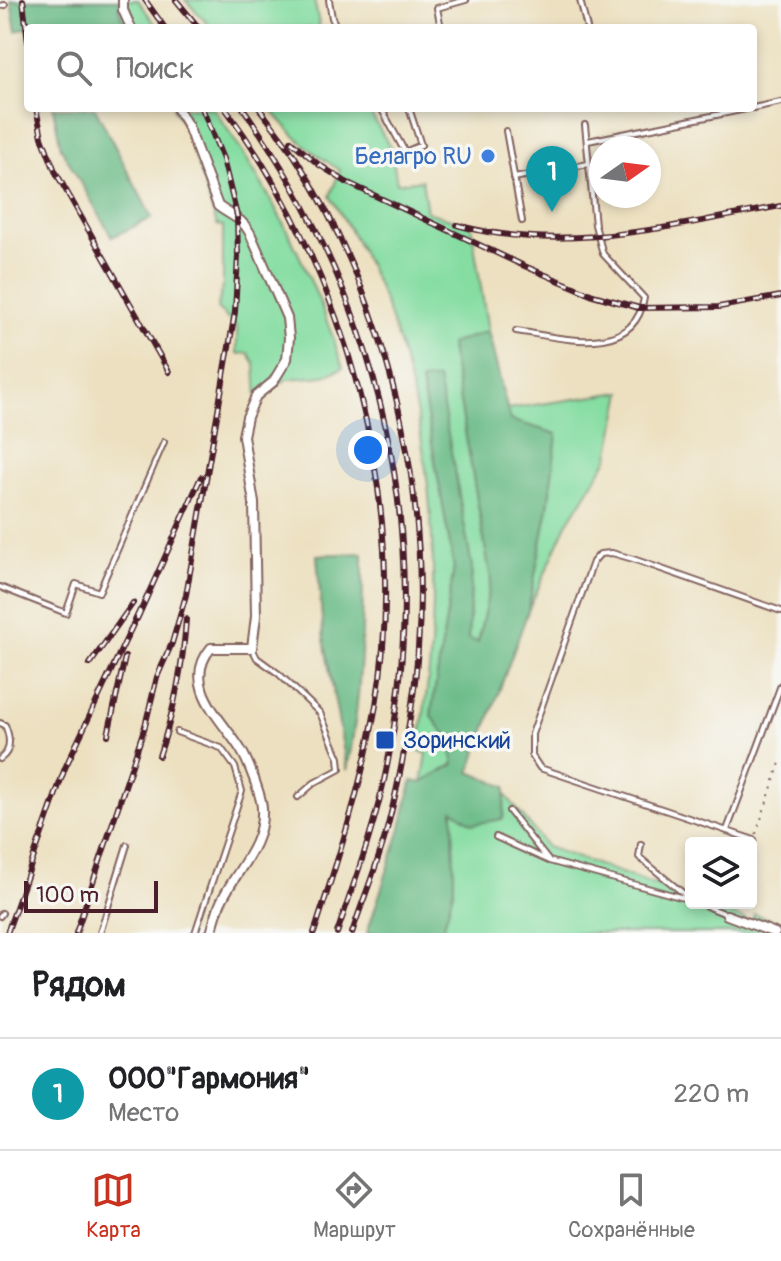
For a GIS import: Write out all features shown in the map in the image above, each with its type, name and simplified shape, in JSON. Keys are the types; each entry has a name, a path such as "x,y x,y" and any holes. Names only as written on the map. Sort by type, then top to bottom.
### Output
{"street":[{"path":"123,0 123,10 129,24"},
{"path":"179,112 188,126 218,206 237,216 250,233 287,318 289,338 287,359 273,382 256,396 243,436 254,503 256,616 252,648 211,648 203,657 200,670 203,692 212,711 243,752 262,808 252,854 221,900 211,933"},
{"path":"727,915 775,933"}],"lane":[{"path":"329,0 335,24"},
{"path":"440,24 437,8 465,0"},
{"path":"580,0 586,24"},
{"path":"757,107 781,102"},
{"path":"383,112 405,152 421,145 410,112"},
{"path":"588,141 732,112"},
{"path":"516,331 591,342 626,332 642,310 644,298 603,254 595,225 585,125"},
{"path":"506,131 522,221"},
{"path":"514,178 588,164"},
{"path":"0,587 66,613 76,584 99,592 164,442"},
{"path":"746,837 540,768 532,756 532,734 593,562 600,554 612,553 633,559 781,611"},
{"path":"252,648 257,658 279,674 320,713 339,758 340,769 314,783 298,797"},
{"path":"727,830 781,685"},
{"path":"0,723 5,725 10,741 0,759"},
{"path":"177,732 221,748 235,767 242,791 195,933"},
{"path":"509,811 549,861"},
{"path":"496,837 549,861 685,898"},
{"path":"641,844 639,857 685,895"},
{"path":"100,933 127,845"},
{"path":"713,909 727,915"}],"path":[{"path":"755,837 781,760"}],"green space":[{"path":"11,0 119,0 124,24 24,24 24,29 16,31"},
{"path":"119,0 138,0 155,24 124,24"},
{"path":"185,0 314,0 319,24 208,24"},
{"path":"54,112 97,112 152,218 112,237 61,148"},
{"path":"175,112 216,112 234,139 272,201 304,266 343,368 324,376 287,379 257,400 255,365 249,353 237,354 237,327 217,309 223,286 223,226 217,225 186,129"},
{"path":"274,112 369,112 391,148 397,183 422,180 427,212 471,225 488,331 450,345 491,580 478,643 468,639 472,567 421,382 454,568 431,715 448,738 454,764 422,783 427,754 418,750 432,635 433,577 425,461 415,404 381,293 330,196 340,170 320,157"},
{"path":"488,331 510,420 557,434 548,507 528,611 470,772 506,787 503,819 473,824 453,810 454,888 442,933 367,933 400,832 412,781 422,783 454,764 448,738 431,715 454,568 421,381 438,379 472,567 468,639 478,642 491,580 450,344"},
{"path":"622,392 609,457 566,526 528,611 548,507 557,434 510,421 507,409"},
{"path":"363,553 359,689 347,770 323,633 317,555"},
{"path":"505,794 547,847 685,896 685,909 718,909 751,922 754,914 781,922 781,933 442,933 454,888 453,809 503,819"}],"railway":[{"path":"23,0 26,24"},
{"path":"145,0 162,24"},
{"path":"176,0 196,24"},
{"path":"37,112 42,137 55,171 169,372"},
{"path":"76,933 186,595 235,312 237,216 223,159 204,112"},
{"path":"228,112 268,173 305,242 335,316 359,392 375,470 384,549 384,628 376,705 357,792 314,933"},
{"path":"246,112 291,184 331,262 362,342 385,424 399,508 404,594 400,682 381,792 337,933"},
{"path":"262,112 295,157 330,219 360,284 384,353 402,424 414,495 419,568 418,640 411,711 387,829 352,933"},
{"path":"291,141 346,182 593,295 639,308 719,307 781,296"},
{"path":"457,225 498,234 579,237 660,228 781,206"},
{"path":"137,619 201,477"},
{"path":"90,664 133,603"},
{"path":"7,933 65,768 140,610"},
{"path":"159,756 177,689 186,619"},
{"path":"108,735 125,657"}],"place":[{"name":"Белагро RU","path":"488,156"},
{"name":"ООО\"Гармония\"","path":"552,212"},
{"name":"Зоринский","path":"385,740"}]}
